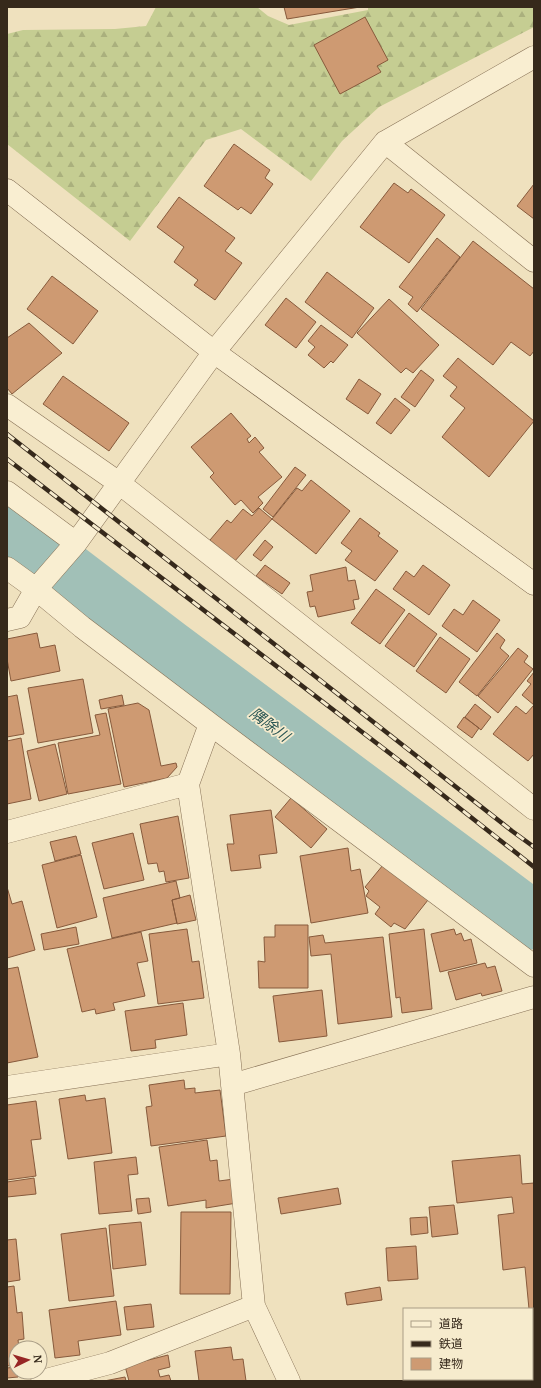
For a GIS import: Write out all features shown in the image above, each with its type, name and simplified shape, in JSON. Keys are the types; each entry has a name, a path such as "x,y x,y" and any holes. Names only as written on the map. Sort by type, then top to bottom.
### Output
{"street":[{"path":"7,620 20,617 42,582 74,546 214,352 384,142 533,59"},
{"path":"384,142 534,261"},
{"path":"7,190 214,352 534,584"},
{"path":"7,405 119,483 534,809"},
{"path":"7,492 74,546"},
{"path":"7,568 42,582 82,627 534,966"},
{"path":"210,724 188,784 229,1054 254,1306 289,1381"},
{"path":"7,832 188,784"},
{"path":"232,1085 534,997"},
{"path":"7,1087 229,1054"},
{"path":"42,1381 110,1362 254,1306"}],"green space":[{"path":"156,7 257,7 268,16 289,25 368,10 368,7 534,7 534,27 379,107 342,141 311,181 241,129 206,140 130,241 7,144 7,34 23,30 115,29 146,26"}],"building":[{"path":"284,7 360,7 287,19"},
{"path":"365,17 388,60 377,66 381,72 340,94 314,45"},
{"path":"234,144 270,170 265,178 273,184 251,214 241,207 238,210 204,186"},
{"path":"394,183 408,193 411,189 445,215 409,263 360,227"},
{"path":"534,184 534,219 517,206"},
{"path":"179,197 235,238 225,251 242,263 215,300 194,285 198,280 174,262 184,247 157,227"},
{"path":"437,238 460,257 417,312 408,304 413,297 399,287"},
{"path":"473,241 534,289 534,351 530,356 511,342 493,365 421,309"},
{"path":"327,272 374,308 352,338 305,302"},
{"path":"52,276 98,311 73,344 27,309"},
{"path":"286,298 316,322 296,348 265,325"},
{"path":"389,299 439,345 413,373 406,368 401,373 357,333"},
{"path":"29,323 62,353 12,394 7,388 7,338"},
{"path":"321,325 348,345 333,363 331,361 324,368 308,355 315,347 308,341"},
{"path":"458,358 534,421 489,477 442,437 465,408 450,396 457,387 443,376"},
{"path":"421,370 434,380 415,407 401,397"},
{"path":"63,376 129,423 109,451 43,404"},
{"path":"359,379 381,394 368,414 346,399"},
{"path":"395,398 410,410 391,434 376,423"},
{"path":"231,413 251,436 247,439 249,443 255,437 264,448 259,452 282,477 258,497 263,503 253,513 241,500 235,505 210,477 214,473 191,447"},
{"path":"295,467 306,475 273,517 263,509"},
{"path":"311,480 350,511 316,554 272,519 297,488 302,491"},
{"path":"259,508 272,519 234,562 210,540 227,520 231,523 243,509 252,516"},
{"path":"360,518 380,533 378,536 398,551 375,581 345,560 352,551 341,543"},
{"path":"265,540 273,547 261,561 253,555"},
{"path":"265,565 290,583 282,594 256,576"},
{"path":"423,565 450,585 429,615 393,589 406,571 414,577"},
{"path":"346,567 348,581 355,580 359,599 353,600 355,609 318,617 315,606 310,607 307,592 313,591 310,575"},
{"path":"376,589 405,610 380,644 351,623"},
{"path":"473,600 500,620 477,652 442,626 454,609 463,615"},
{"path":"409,613 437,634 414,667 385,646"},
{"path":"37,633 40,648 55,645 60,671 11,681 7,659 7,639"},
{"path":"497,633 505,640 500,648 509,656 477,696 459,682"},
{"path":"440,637 470,659 446,693 416,671"},
{"path":"518,648 528,656 524,662 533,669 498,713 478,696"},
{"path":"534,672 534,705 522,695 531,684 527,681"},
{"path":"83,679 93,733 38,743 28,688"},
{"path":"17,695 24,734 7,737 7,697"},
{"path":"122,695 124,705 101,709 99,700"},
{"path":"138,703 149,710 161,766 176,763 177,767 167,778 124,787 108,709"},
{"path":"475,704 491,717 481,730 465,717"},
{"path":"534,705 534,754 528,761 493,734 516,706 526,714"},
{"path":"106,713 121,784 68,794 58,743 100,735 95,715"},
{"path":"464,717 479,728 472,738 457,727"},
{"path":"21,738 31,799 7,804 7,741"},
{"path":"55,744 67,794 39,801 27,751"},
{"path":"291,798 327,829 311,848 275,817"},
{"path":"271,810 277,853 259,855 261,868 231,871 227,844 234,844 230,815"},
{"path":"178,816 189,878 166,882 164,871 159,872 157,863 148,864 140,824"},
{"path":"133,833 144,880 104,889 92,843"},
{"path":"76,836 81,854 55,861 50,842"},
{"path":"348,848 351,871 360,869 368,913 311,923 300,856"},
{"path":"81,855 97,917 57,928 42,865"},
{"path":"383,865 428,900 405,929 394,923 391,927 375,914 380,907 366,896 369,891 365,887"},
{"path":"176,881 180,898 172,900 177,923 112,938 103,898"},
{"path":"7,887 12,904 22,901 35,950 7,958"},
{"path":"190,895 196,920 177,924 172,900"},
{"path":"275,925 308,925 308,988 259,988 258,961 265,962 264,937 275,937"},
{"path":"76,927 79,944 44,950 41,934"},
{"path":"187,929 192,962 199,961 204,998 158,1004 149,934"},
{"path":"424,929 432,1009 402,1013 400,997 396,998 389,934"},
{"path":"454,929 456,935 461,933 464,941 471,939 477,963 440,972 431,934"},
{"path":"141,932 148,961 137,963 145,996 113,1003 115,1010 96,1014 95,1009 82,1012 67,949"},
{"path":"323,935 325,943 383,937 392,1017 338,1024 331,954 311,956 309,937"},
{"path":"485,963 487,968 495,966 502,991 482,996 481,993 456,1000 448,972"},
{"path":"18,967 38,1057 7,1063 7,969"},
{"path":"322,990 327,1036 279,1042 273,996"},
{"path":"183,1003 187,1035 155,1040 156,1048 131,1051 125,1011"},
{"path":"184,1080 185,1089 195,1088 195,1093 220,1090 226,1136 151,1146 146,1107 152,1106 149,1085"},
{"path":"85,1095 86,1101 105,1098 112,1153 68,1159 59,1099"},
{"path":"36,1101 41,1139 31,1140 36,1176 7,1180 7,1105"},
{"path":"207,1140 210,1161 217,1160 219,1181 234,1179 237,1203 206,1208 206,1200 168,1206 159,1147"},
{"path":"520,1155 522,1184 534,1183 534,1381 480,1380 533,1380 533,1308 529,1308 525,1267 503,1270 498,1215 514,1213 512,1197 457,1203 452,1161"},
{"path":"136,1157 138,1174 128,1175 132,1211 99,1214 94,1162"},
{"path":"34,1178 36,1194 7,1197 7,1182"},
{"path":"338,1188 341,1204 281,1214 278,1198"},
{"path":"149,1198 151,1212 138,1214 136,1199"},
{"path":"454,1205 458,1234 432,1237 429,1207"},
{"path":"181,1212 231,1212 230,1294 180,1294"},
{"path":"427,1217 428,1233 411,1235 410,1218"},
{"path":"141,1222 146,1265 113,1269 109,1225"},
{"path":"106,1228 114,1296 69,1301 61,1234"},
{"path":"16,1239 20,1280 7,1282 7,1240"},
{"path":"416,1246 418,1279 388,1281 386,1248"},
{"path":"14,1286 17,1313 22,1312 24,1339 8,1340 7,1366 7,1287"},
{"path":"380,1287 382,1300 347,1305 345,1293"},
{"path":"116,1301 121,1335 78,1341 80,1355 55,1358 49,1310"},
{"path":"151,1304 154,1327 127,1330 124,1307"},
{"path":"231,1347 233,1360 243,1359 246,1381 199,1381 195,1351"},
{"path":"168,1355 170,1367 158,1370 160,1377 169,1375 171,1381 129,1381 125,1366"},
{"path":"7,1368 8,1368 7,1378"},
{"path":"125,1377 126,1381 104,1381"}],"waterway":[{"name":"隅除川","path":"7,529 62,568 532,920 534,919"}],"railway":[{"path":"7,434 534,847"},
{"path":"7,459 405,765 534,867"}]}
